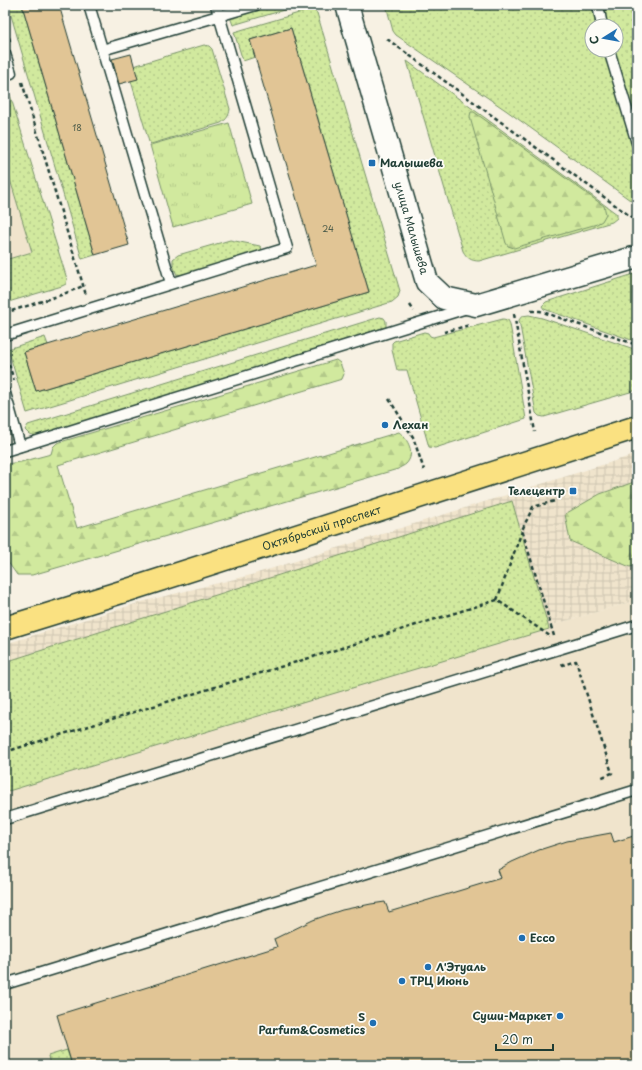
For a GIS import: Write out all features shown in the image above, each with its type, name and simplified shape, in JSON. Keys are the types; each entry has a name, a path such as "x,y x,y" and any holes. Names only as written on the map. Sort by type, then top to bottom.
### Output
{"main road":[{"name":"Октябрьский проспект","path":"5,628 637,427"}],"street":[{"name":"улица Малышева","path":"347,5 427,282 444,298 476,314 637,257"}],"lane":[{"path":"89,5 171,283"},
{"path":"5,335 287,248 216,5"},
{"path":"102,50 256,5"},
{"path":"598,5 600,18"},
{"path":"5,54 11,73 5,75"},
{"path":"611,58 637,143"},
{"path":"5,451 422,322 476,314"},
{"path":"5,393 20,446"},
{"path":"5,819 637,625"},
{"path":"5,984 637,790"}],"path":[{"path":"387,39 637,221"},
{"path":"21,77 90,308"},
{"path":"5,312 42,301 83,286"},
{"path":"410,305 432,335 476,314"},
{"path":"530,310 540,311 637,345"},
{"path":"518,312 513,313 535,432"},
{"path":"389,400 413,437 424,470"},
{"path":"497,600 522,530 533,507 555,501"},
{"path":"497,600 555,640 522,530"},
{"path":"5,752 497,600"},
{"path":"561,662 563,665 576,661 612,773 600,778"}],"shaded area":[{"path":"5,163 32,252 5,260"},
{"path":"637,454 637,600 5,787 5,644 145,601 251,575"},
{"path":"637,600 637,1065 5,1065 5,787"}],"green space":[{"path":"8,5 22,5 95,255 82,259"},
{"path":"271,5 301,5 233,25 230,17"},
{"path":"386,5 592,5 594,18 584,18 584,58 605,58 637,160 637,205 507,111 396,35 393,31"},
{"path":"603,5 637,5 637,129 616,58 624,58 624,18 605,18"},
{"path":"313,10 317,13 400,291 398,297 392,302 27,413 8,349 45,337 48,345 24,352 36,391 369,292 291,28 250,40 255,57 243,61 234,32"},
{"path":"204,45 209,46 212,49 230,109 226,119 221,123 151,144 149,142 131,81 134,67"},
{"path":"407,61 617,214 617,218 612,222 479,261 470,259 463,251"},
{"path":"5,92 10,95 67,279 66,284 62,286 5,303 5,260 32,252 5,163"},
{"path":"471,112 474,112 604,206 606,214 602,221 597,224 514,248 508,246 471,121"},
{"path":"229,123 252,204 173,227 150,145"},
{"path":"230,240 260,246 263,251 191,273 177,275 173,265 173,259 178,255"},
{"path":"637,273 637,342 544,309 542,306 546,302"},
{"path":"529,315 637,350 637,390 544,417 539,416 536,413 519,320 522,316"},
{"path":"380,317 384,318 386,321 386,327 37,436 29,434 25,430 28,425"},
{"path":"503,319 508,320 510,324 526,419 435,448 429,447 407,370 397,370 392,350 392,343 394,341 424,332 433,337"},
{"path":"336,360 340,363 344,374 342,379 58,465 77,528 399,432 408,443 411,451 409,460 405,465 398,469 32,575 17,575 5,558 5,464 21,462 51,454 53,447 57,443"},
{"path":"637,481 637,565 630,567 570,541 565,514 600,494"},
{"path":"512,501 549,629 5,792 5,662"},
{"path":"67,1050 72,1065 50,1065 48,1056"}],"building":[{"path":"22,5 59,5 129,245 95,255"},
{"path":"291,28 369,292 36,391 24,352 316,265 250,40"},
{"path":"131,54 138,79 119,84 112,59"},
{"name":"ТРЦ Июнь","path":"611,833 614,842 637,835 637,1065 72,1065 57,1015 277,947 274,939 313,920 342,910 385,902 389,912 501,878 498,870 539,850 567,841"}],"place":[{"name":"Малышева","path":"372,163"},
{"name":"Лехан","path":"385,425"},
{"name":"Телецентр","path":"573,491"},
{"name":"Ecco","path":"522,938"},
{"name":"Л'Этуаль","path":"428,967"},
{"name":"ТРЦ Июнь","path":"402,981"},
{"name":"Суши-Маркет","path":"560,1016"},
{"name":"S Parfum&Cosmetics","path":"373,1023"}]}
